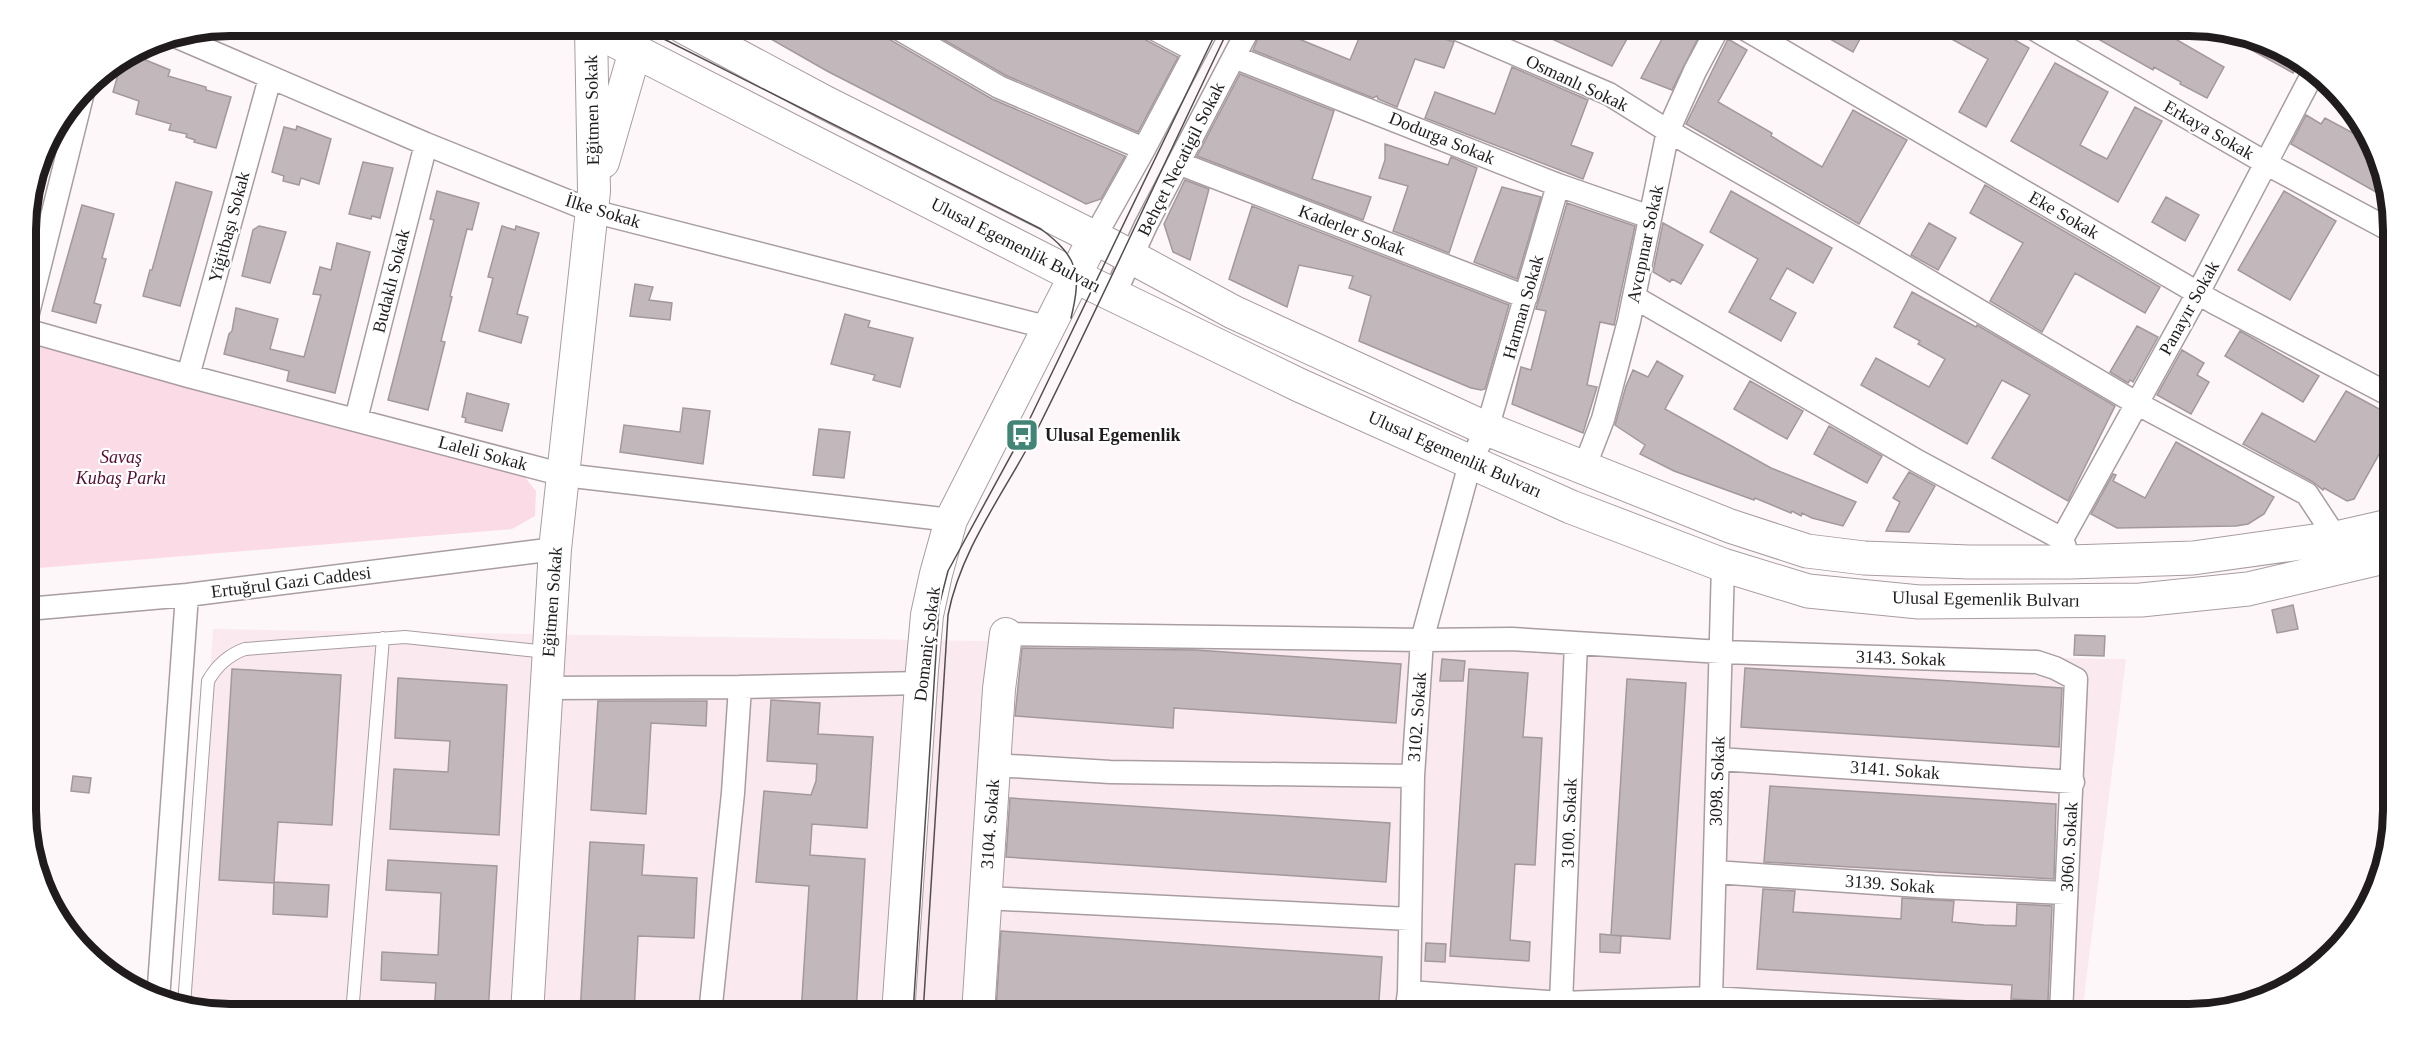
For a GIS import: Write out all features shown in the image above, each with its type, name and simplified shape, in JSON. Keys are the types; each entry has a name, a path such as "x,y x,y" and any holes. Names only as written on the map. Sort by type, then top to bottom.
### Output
{"main road":[{"name":"Ulusal Egemenlik Bulvarı","path":"606,36 1077,277 1299,385 1471,460 1571,507 1723,565 1808,591 1919,602 2141,600 2248,589 2383,557"},
{"name":"Ulusal Egemenlik Bulvarı","path":"700,36 826,104 1094,238 1233,312 1487,429 1730,526 1808,550 1864,558 2066,551 2193,558 2336,538 2383,527"}],"street":[{"name":"Eğitmen Sokak","path":"528,1004 555,549 593,201 588,36"},
{"path":"911,36 999,87 1144,149"},
{"path":"1168,36 1196,51"},
{"path":"1094,238 1204,36"},
{"name":"Behçet Necatigil Sokak","path":"1114,295 1130,258 1245,36"},
{"name":"Osmanlı Sokak","path":"1473,36 1609,94 1668,131 2136,403 2307,494 2336,538"},
{"name":"Avcıpınar Sokak","path":"1584,468 1603,419 1634,297 1668,131 1714,36"},
{"name":"Eke Sokak","path":"1757,36 2198,293 2383,391"},
{"name":"Erkaya Sokak","path":"2046,36 2265,163 2383,226"},
{"name":"İlke Sokak","path":"187,41 426,144 593,201 1050,328"},
{"name":"Eğitmen Sokak","path":"593,201 635,51"},
{"name":"Dodurga Sokak","path":"1234,57 1558,185 1650,217"},
{"name":"Yiğitbaşı Sokak","path":"188,376 270,78"},
{"name":"Panayır Sokak","path":"2066,551 2136,403 2198,293 2310,79"},
{"path":"36,281 79,109"},
{"name":"Budaklı Sokak","path":"356,419 426,144"},
{"name":"Kaderler Sokak","path":"1178,163 1526,297"},
{"name":"Harman Sokak","path":"1487,429 1558,185"},
{"name":"Domaniç Sokak","path":"899,1004 921,683 927,615 936,574 951,520 1077,277 1094,238"},
{"path":"1634,297 1919,462 2066,551"},
{"name":"Laleli Sokak","path":"36,333 188,376 564,475 951,520"},
{"name":"3102. Sokak","path":"1407,1004 1413,776 1422,640 1471,460 1487,429"},
{"name":"Ertuğrul Gazi Caddesi","path":"36,608 187,595 555,549"},
{"name":"3098. Sokak","path":"1711,998 1723,565"},
{"path":"159,990 187,595"},
{"name":"3143. Sokak","path":"1006,634 1422,640 1512,639 1721,652 2037,663 2055,668 2076,679"},
{"name":"3104. Sokak","path":"979,1004 1001,667 1006,634"},
{"name":"3100. Sokak","path":"1562,1003 1576,643"},
{"name":"3060. Sokak","path":"2061,1004 2076,679"},
{"path":"546,688 921,683"},
{"path":"711,1004 733,793 740,687"},
{"name":"3141. Sokak","path":"1718,759 2073,782"},
{"path":"994,765 1110,772 1413,776"},
{"name":"3139. Sokak","path":"1714,872 1934,887 2066,892"},
{"path":"985,898 1410,920"},
{"path":"1409,992 1562,1003 1711,998 1770,1004"}],"lane":[{"path":"185,998 208,681 225,658 245,649 405,637 548,652"},
{"path":"353,1004 383,638"}],"shaded area":[{"path":"213,629 2126,659 2083,1004 217,1004 188,999"}],"green space":[{"name":"Savaş Kubaş Parkı","path":"36,346 524,476 536,491 535,516 512,529 36,568"}],"building":[{"path":"766,36 885,36 992,99 1125,156 1101,199 1086,204 827,71"},
{"path":"937,36 1140,36 1178,57 1138,132 1005,75"},
{"path":"1259,36 1292,36 1350,60 1360,36 1435,36 1454,42 1444,68 1415,59 1397,107 1378,99 1377,96 1373,98 1253,50"},
{"path":"1545,36 1628,36 1612,66"},
{"path":"1664,36 1699,36 1672,90 1641,78"},
{"path":"1825,36 1862,36 1853,52"},
{"path":"1946,36 2008,36 2029,48 1986,127 1959,112 1988,59"},
{"path":"2093,36 2170,36 2224,67 2207,98 2154,67 2153,70"},
{"path":"1728,39 1747,50 1718,102 1772,133 1771,136 1822,167 1853,110 1907,140 1859,224 1686,124"},
{"path":"2238,43 2286,62 2296,69 2293,73"},
{"path":"141,58 170,70 168,76 231,97 216,148 194,142 195,140 186,137 187,134 169,130 171,124 136,114 139,101 113,92 119,71"},
{"path":"2055,63 2108,92 2080,145 2107,159 2135,107 2162,121 2118,202 2011,141"},
{"path":"1512,67 1588,100 1571,145 1593,153 1583,179 1425,118 1435,92 1495,114"},
{"path":"1240,74 1334,111 1312,179 1371,197 1363,220 1197,156"},
{"path":"2306,115 2321,124 2325,118 2358,136 2368,156 2379,194 2291,144"},
{"path":"297,126 331,139 319,184 301,178 299,185 283,181 284,176 272,172 284,127 296,130"},
{"path":"1385,144 1448,165 1451,157 1477,168 1449,253 1393,231 1408,186 1379,178 1385,160"},
{"path":"363,162 393,168 380,218 372,216 371,219 349,214"},
{"path":"1185,180 1209,189 1190,260 1173,252 1164,224"},
{"path":"176,182 212,192 180,306 143,296"},
{"path":"1985,185 2160,287 2145,313 2075,273 2042,332 1990,301 2023,243 1970,213"},
{"path":"1502,187 1541,197 1517,279 1474,262"},
{"path":"437,191 479,203 472,230 467,229 450,296 452,297 441,341 445,342 428,410 388,400 434,220 430,219"},
{"path":"1731,191 1832,248 1813,283 1787,268 1770,299 1796,313 1781,341 1729,312 1758,259 1710,232"},
{"path":"2284,191 2336,221 2290,300 2238,270"},
{"path":"2166,197 2199,215 2185,241 2152,222"},
{"path":"1567,203 1635,226 1614,325 1600,322 1587,385 1597,387 1583,433 1512,404 1521,367 1531,370 1546,311 1536,309"},
{"path":"82,205 114,214 102,258 106,259 94,303 101,305 96,323 52,311"},
{"path":"1252,206 1509,305 1485,389 1471,388 1359,341 1371,296 1349,288 1353,276 1299,265 1287,307 1229,279"},
{"path":"1663,223 1703,245 1681,284 1672,279 1670,282 1653,272"},
{"path":"1929,223 1956,238 1938,270 1911,255"},
{"path":"259,226 286,232 270,283 242,276 253,230"},
{"path":"502,226 515,230 516,226 539,233 517,314 528,317 521,343 479,331 493,278 488,277"},
{"path":"337,243 370,252 335,393 287,381 289,371 224,354 229,334 232,331 236,308 278,319 270,349 304,357 321,295 313,294 320,267 331,270"},
{"path":"635,284 653,287 649,300 672,303 670,320 630,316"},
{"path":"1912,292 1976,327 1977,325 2115,406 2068,501 1992,458 2030,395 2002,380 1967,444 1861,385 1876,358 1929,387 1945,359 1918,344 1920,341 1894,327"},
{"path":"845,314 870,321 868,327 913,338 900,387 873,380 875,375 831,364"},
{"path":"2137,326 2158,337 2133,382 2130,380 2128,383 2110,372"},
{"path":"2240,331 2319,376 2303,402 2225,356"},
{"path":"2182,350 2204,363 2197,375 2209,382 2191,414 2157,395"},
{"path":"1657,361 1683,376 1665,409 1771,468 1856,502 1843,526 1802,513 1801,516 1792,511 1791,513 1755,498 1754,500 1674,471 1640,454 1645,445 1615,425 1633,370 1648,377"},
{"path":"1750,381 1803,411 1787,439 1734,409"},
{"path":"2346,391 2383,411 2383,447 2354,499 2347,501 2324,488 2323,490 2313,482 2243,444 2262,413 2315,442"},
{"path":"467,393 509,404 502,431 465,422 466,418 462,417"},
{"path":"683,408 710,411 703,464 620,452 624,425 680,432"},
{"path":"1829,426 1882,456 1867,483 1814,454"},
{"path":"819,429 850,432 844,478 813,475"},
{"path":"2176,442 2274,497 2264,514 2248,524 2236,526 2117,528 2091,514 2113,474 2116,475 2113,481 2145,498"},
{"path":"1909,472 1935,486 1909,532 1886,531 1900,502 1893,498"},
{"path":"2293,605 2298,629 2277,633 2272,610"},
{"path":"2075,635 2105,636 2104,656 2074,655"},
{"path":"1022,648 1196,650 1401,664 1396,723 1174,708 1173,728 1015,716"},
{"path":"1442,659 1465,661 1463,681 1440,681"},
{"path":"1745,668 2062,688 2059,747 1741,727"},
{"path":"232,669 341,675 332,825 278,822 274,883 219,880"},
{"path":"1469,669 1528,673 1523,737 1542,738 1535,865 1515,864 1510,940 1530,942 1529,961 1450,956"},
{"path":"398,678 507,685 499,835 390,829 394,769 448,772 450,741 395,738"},
{"path":"1627,679 1686,683 1670,939 1611,935"},
{"path":"771,700 820,703 818,734 873,737 867,828 812,824 810,855 865,859 857,1004 802,1004 809,886 756,882 764,791 811,795 816,781 817,764 767,761"},
{"path":"598,701 707,701 706,726 651,723 646,814 591,810"},
{"path":"73,776 91,778 89,793 71,791"},
{"path":"1770,786 2056,804 2054,879 1764,862"},
{"path":"1010,798 1390,823 1386,882 1006,857"},
{"path":"590,842 644,845 642,875 697,878 694,938 638,936 635,1004 581,1004"},
{"path":"388,860 497,866 489,1004 435,1004 436,983 381,980 382,952 438,955 441,893 386,890"},
{"path":"274,882 329,885 327,917 273,914"},
{"path":"1763,889 1795,891 1793,912 1901,919 1902,898 1954,901 1952,922 1984,925 2016,926 2017,904 2052,906 2048,1001 2011,999 2012,985 1757,969"},
{"path":"1001,931 1382,957 1379,1004 996,1004"},
{"path":"1600,934 1621,936 1620,953 1600,952"},
{"path":"1426,943 1446,944 1445,962 1425,961"}],"tram line":[{"path":"658,36 1041,229 1063,248 1074,267 1076,289 1071,318"},
{"path":"914,1004 939,606 948,571 1022,435 1214,36"},
{"path":"924,1004 948,615 954,590 973,543 1024,454 1061,382 1225,36"}],"place":[{"name":"Ulusal Egemenlik","path":"1022,435"}]}
